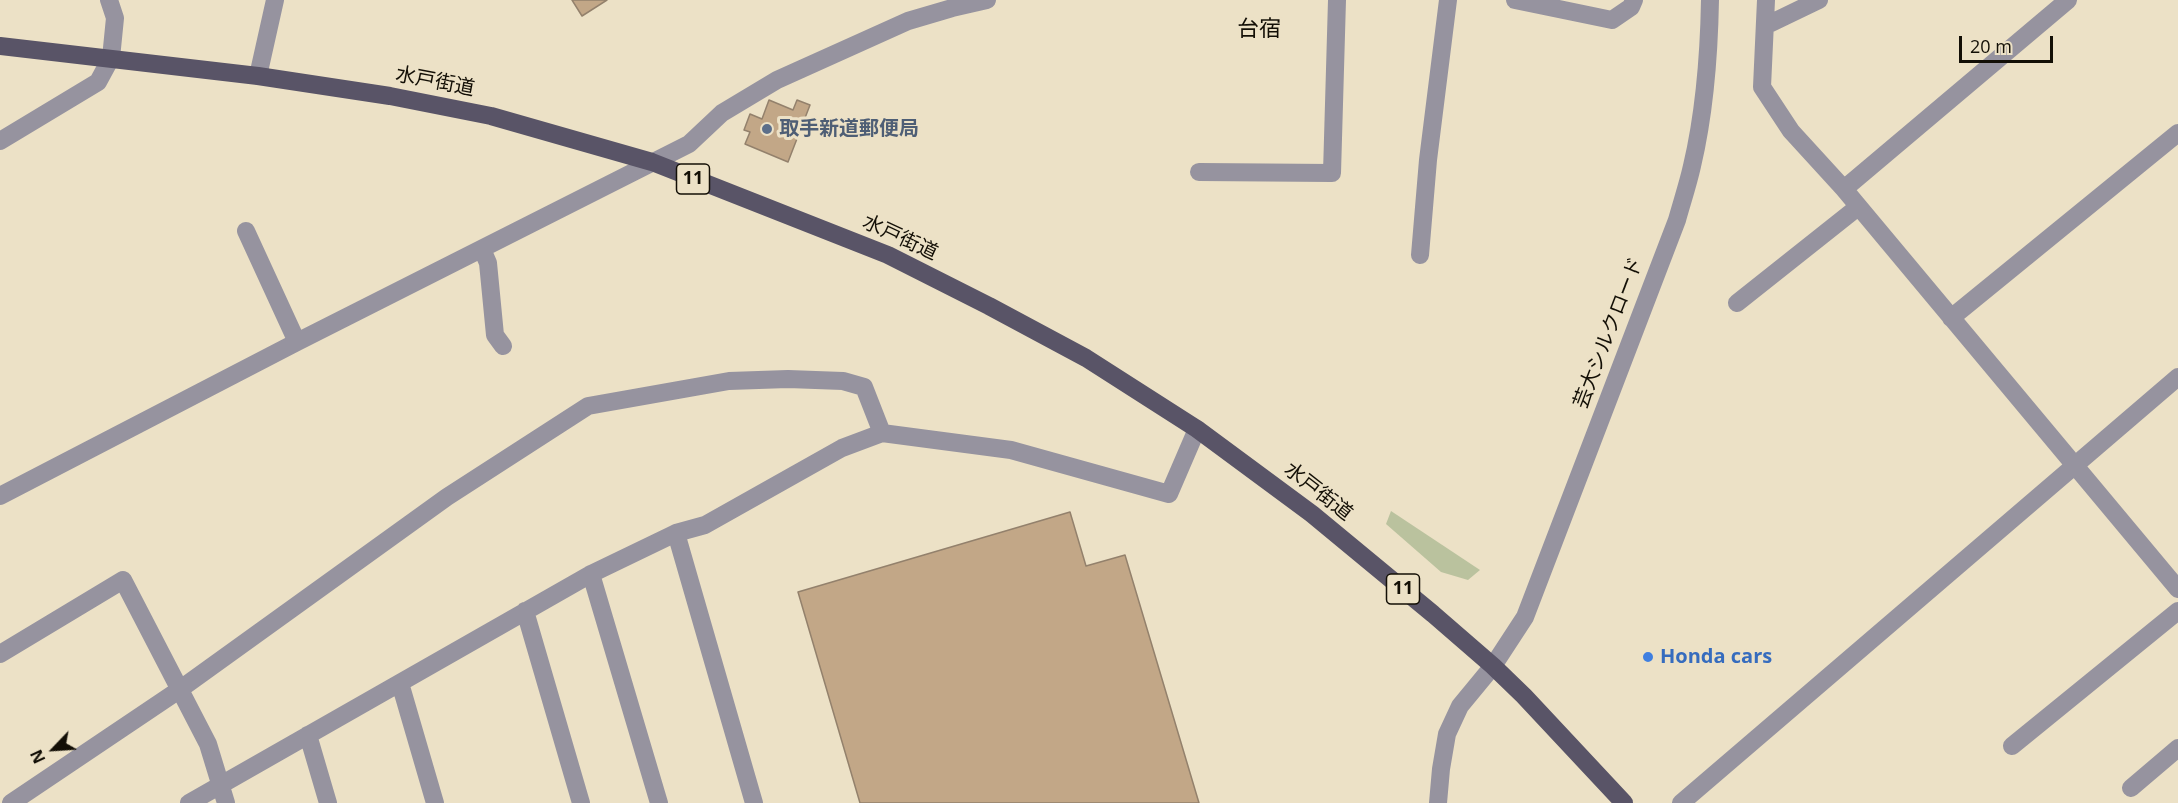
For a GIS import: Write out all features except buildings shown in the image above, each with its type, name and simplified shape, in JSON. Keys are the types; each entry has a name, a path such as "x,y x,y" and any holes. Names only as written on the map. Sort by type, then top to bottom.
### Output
{"main road":[{"name":"水戸街道","path":"0,46 258,76 390,96 491,117 651,162 827,229 888,255 990,306 1086,358 1197,429 1312,514 1434,614 1493,666 1531,703 1624,803"}],"street":[{"path":"0,141 98,82 111,58 115,18 109,0"},
{"path":"258,76 275,0"},
{"path":"0,496 297,342 689,144 722,113 777,80 908,21 987,0"},
{"path":"1200,172 1332,173 1337,0"},
{"path":"1420,255 1428,160 1448,0"},
{"path":"1521,1 1612,20 1631,7 1634,0"},
{"name":"芸大シルクロード","path":"1438,803 1447,734 1460,706 1493,666 1525,617 1677,220 1692,168 1703,107 1710,46 1710,0"},
{"path":"1766,0 1762,87 1791,131 1844,189 2178,589"},
{"path":"1765,26 1819,0"},
{"path":"1844,189 2068,0"},
{"path":"1952,318 2178,133"},
{"path":"1737,303 1858,207"},
{"path":"246,231 297,342"},
{"path":"482,249 488,263 495,335 503,346"},
{"path":"1681,803 2178,377"},
{"path":"12,803 179,690 447,497 588,406 729,381 788,378 843,381 864,387 882,433"},
{"path":"189,803 591,574 676,532 705,525 842,448 882,433 1011,450 1169,494 1197,429"},
{"path":"676,532 754,803"},
{"path":"591,574 658,803"},
{"path":"0,654 123,580 208,744 226,803"},
{"path":"525,611 581,803"},
{"path":"2012,746 2178,611"},
{"path":"400,683 435,803"},
{"path":"308,735 328,803"},
{"path":"2131,788 2178,748"}],"green space":[{"path":"1391,511 1480,570 1468,580 1441,572 1386,524"}],"place":[{"name":"取手新道郵便局","path":"767,129"},
{"name":"Honda cars","path":"1648,657"}],"district":[{"name":"台宿","path":"1259,30"}]}
